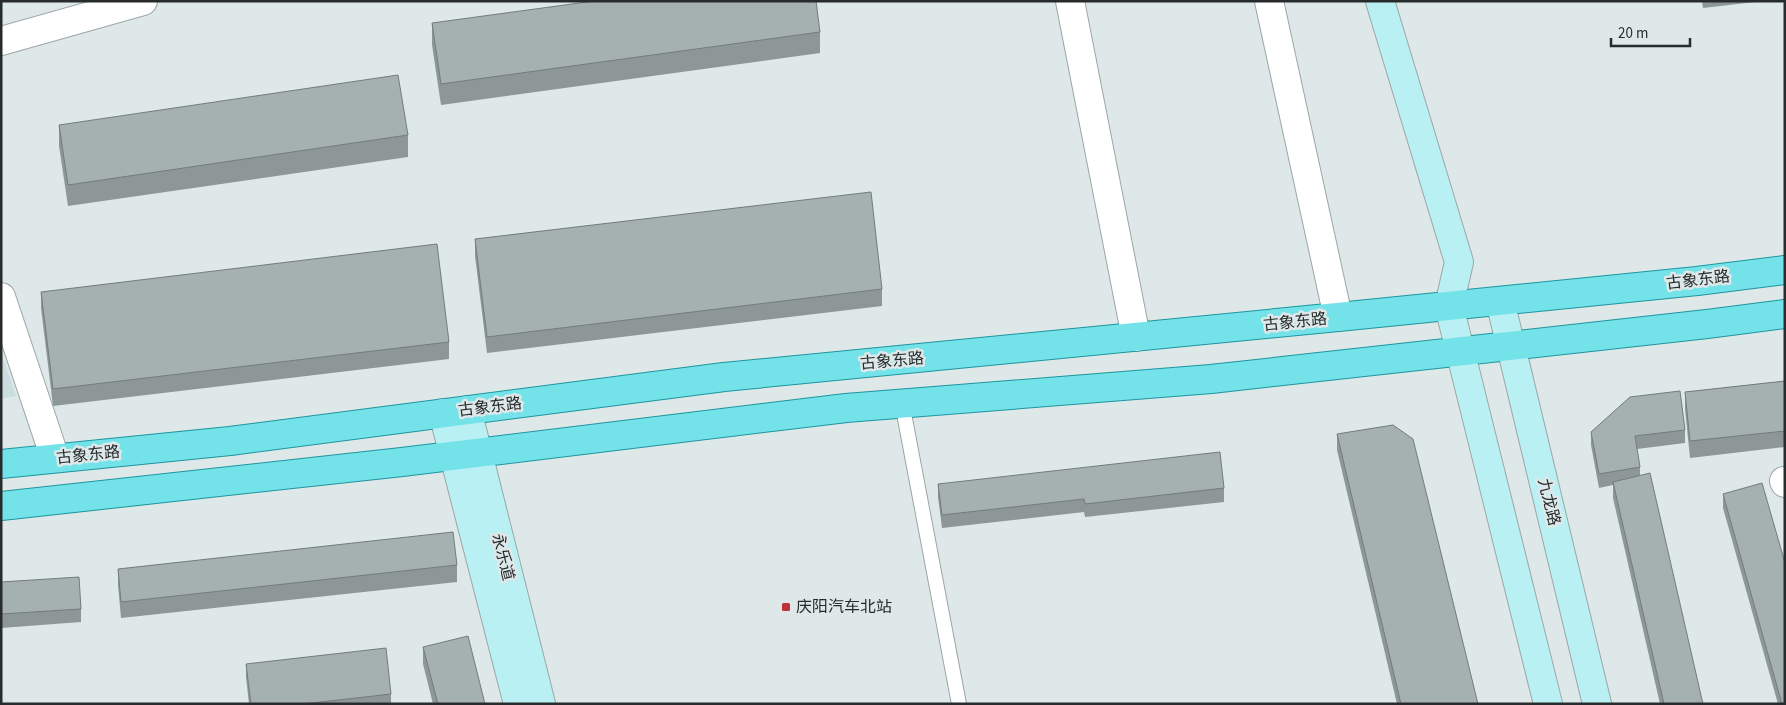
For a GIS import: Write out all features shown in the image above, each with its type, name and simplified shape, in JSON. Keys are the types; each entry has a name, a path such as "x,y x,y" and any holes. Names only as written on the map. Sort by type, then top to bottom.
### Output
{"main road":[{"name":"古象东路","path":"1,464 230,441 724,377 1500,301 1785,270"},
{"path":"1,506 465,454 846,408 1211,379 1785,314"}],"street":[{"path":"1,41 143,1"},
{"path":"1070,1 1136,337"},
{"path":"1269,1 1338,317"},
{"path":"1380,1 1458,262 1449,306 1548,704"},
{"path":"1,297 55,458"},
{"name":"九龙路","path":"1500,301 1597,704"},
{"name":"永乐道","path":"455,412 518,704"},
{"name":"永乐道","path":"465,454 541,704"}],"lane":[{"path":"902,403 959,704"}],"shaded area":[{"path":"1,352 16,396 1,399"}],"building":[{"path":"594,1 816,1 820,32 441,84 432,23"},
{"path":"398,75 408,135 68,185 59,125"},
{"path":"871,192 882,289 487,337 475,239"},
{"path":"437,244 449,342 53,389 41,292"},
{"path":"1785,381 1785,431 1690,441 1685,392"},
{"path":"1680,391 1685,430 1635,436 1640,467 1599,474 1591,432 1630,397"},
{"path":"1393,425 1413,439 1478,704 1401,704 1337,434"},
{"path":"1220,452 1224,488 1085,504 1084,499 942,515 938,484"},
{"path":"1650,473 1703,704 1664,704 1613,482"},
{"path":"1762,483 1785,563 1785,704 1782,704 1723,494"},
{"path":"453,532 457,565 121,602 118,569"},
{"path":"79,577 81,609 1,614 1,582"},
{"path":"468,636 485,704 438,704 423,647"},
{"path":"386,648 391,694 303,704 251,704 246,664"}],"place":[{"name":"庆阳汽车北站","path":"786,607"}]}
